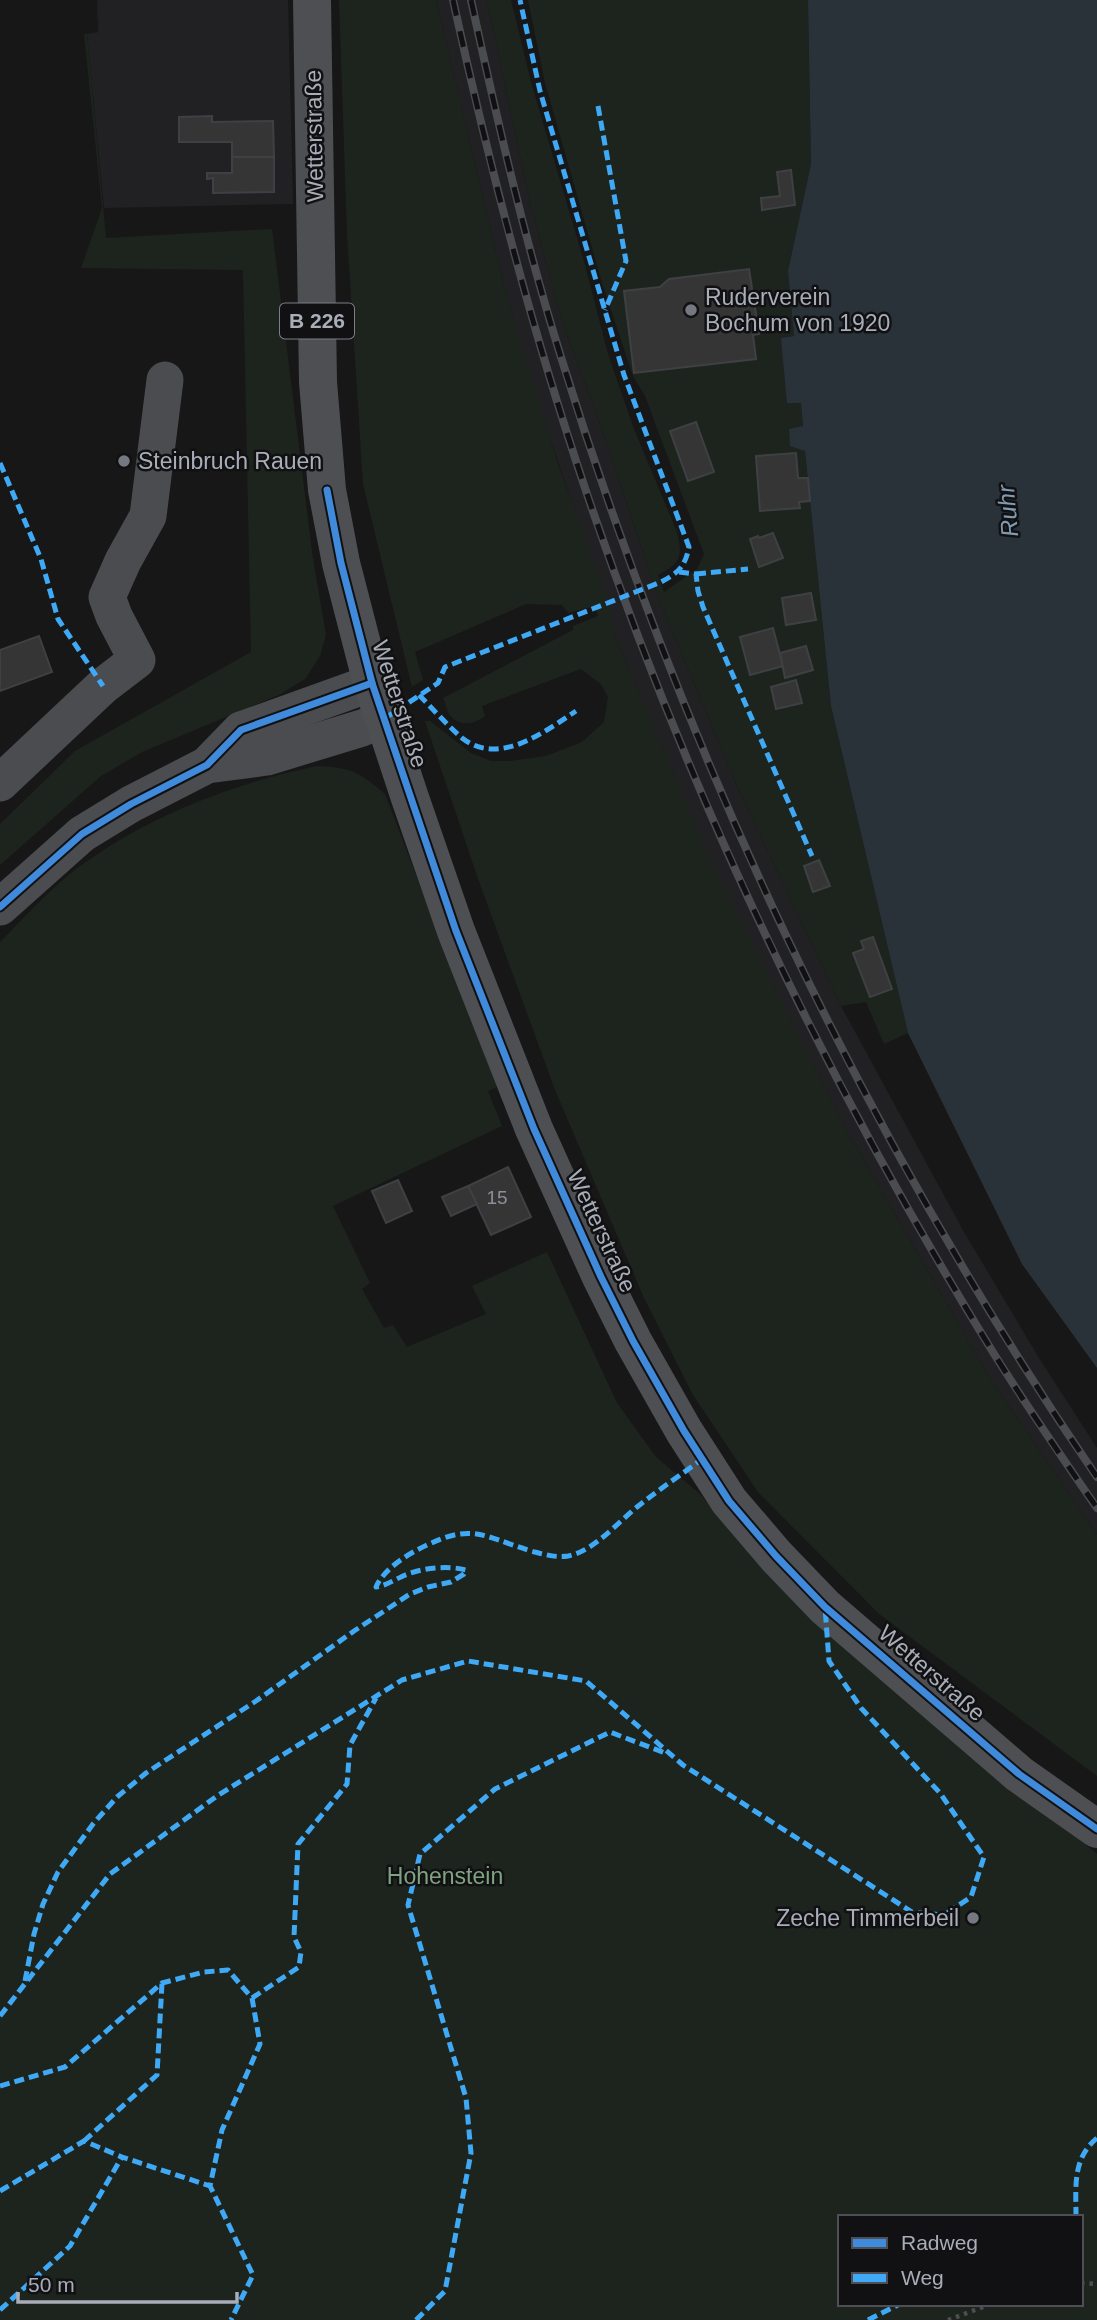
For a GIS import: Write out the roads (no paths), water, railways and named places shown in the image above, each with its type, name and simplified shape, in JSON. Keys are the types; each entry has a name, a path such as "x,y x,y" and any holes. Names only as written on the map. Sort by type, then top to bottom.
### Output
{"main road":[{"name":"Wetterstraße","path":"313,0 318,382 326,476 341,563 372,683 456,932 534,1129 623,1320 696,1450 729,1501 825,1607 1019,1774 1097,1829"}],"street":[{"path":"0,783 103,685 137,660 107,597 123,561 149,516 165,380"},
{"path":"0,907 82,834 131,804 207,765 241,730 372,683"},
{"path":"207,765 267,757 384,719"}],"water":[{"name":"Ruhr","path":"808,0 1097,0 1097,1368 1022,1264 908,1033 831,706 805,451 790,446 789,429 803,426 801,403 787,403 781,338 794,336 788,271 811,164"}],"railway":[{"path":"453,0 512,246 565,428 625,600 714,822 816,1038 930,1247 1030,1410 1097,1508"},
{"path":"471,0 523,222 560,354 609,502 663,649 722,794 786,936 856,1075 931,1212 1011,1346 1097,1477"}],"place":[{"name":"Ruderverein Bochum von 1920","path":"691,310"},
{"name":"Steinbruch Rauen","path":"124,461"},
{"name":"Zeche Timmerbeil","path":"973,1918"}],"park label":[{"name":"Hohenstein","path":"445,1876"}]}
